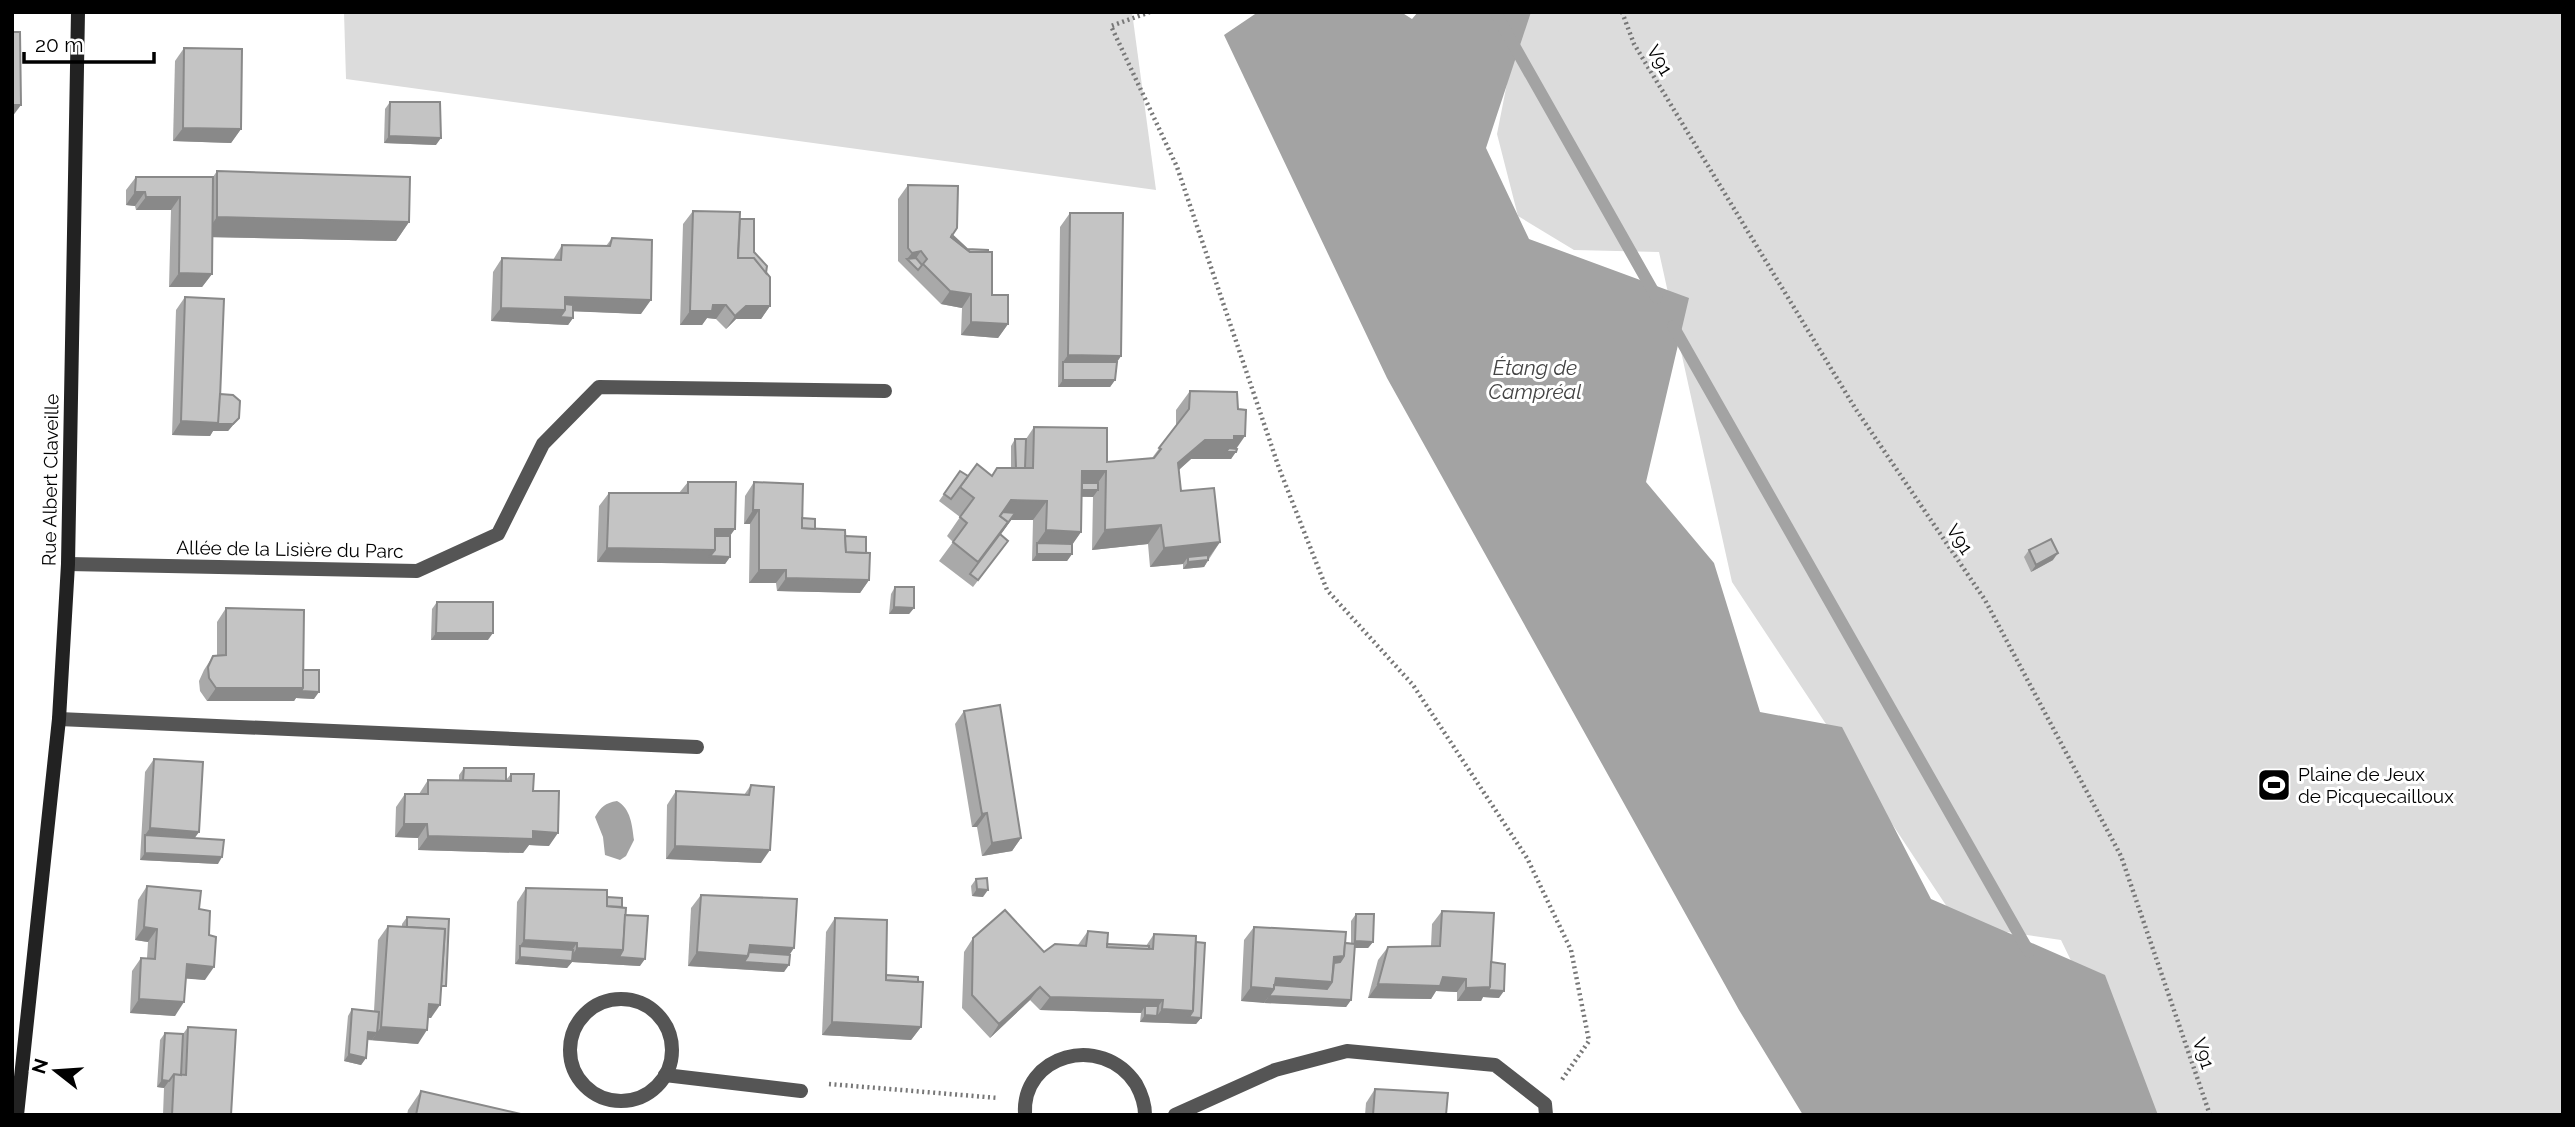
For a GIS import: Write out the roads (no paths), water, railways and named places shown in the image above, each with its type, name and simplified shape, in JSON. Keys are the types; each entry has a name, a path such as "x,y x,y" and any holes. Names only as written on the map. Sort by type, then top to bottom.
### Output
{"main road":[{"name":"Rue Albert Claveille","path":"17,1115 59,719 68,564 78,12"}],"street":[{"name":"Allée de la Lisière du Parc","path":"68,564 417,571 498,534 543,444 598,387 885,391"},
{"path":"59,719 697,747"},
{"path":"626,999 642,1004 656,1013 666,1027 671,1042 671,1059 665,1075 648,1093 622,1108 591,1092 580,1080 572,1066 570,1049 573,1033 582,1018 594,1007 610,1000 626,999"},
{"path":"1175,1115 1275,1070 1347,1051 1495,1065 1545,1110"},
{"path":"1026,1108 1030,1089 1041,1073 1057,1061 1076,1055 1095,1055 1114,1062 1129,1074 1140,1090 1145,1115"},
{"path":"665,1075 801,1091"}],"water":[{"name":"Étang de Campréal","path":"1258,12 1401,12 1412,19 1418,12 1531,12 1486,148 1529,239 1689,298 1646,482 1714,563 1760,712 1842,727 1931,899 2105,975 2158,1115 1803,1115 1739,1010 1387,378 1224,35"},
{"path":"617,801 628,813 634,840 626,856 620,860 605,855 603,837 595,817 604,806"}],"waterway":[{"path":"1495,12 1657,298"},
{"path":"1673,326 2029,952"}],"place":[{"name":"Plaine de Jeux de Picquecailloux","path":"2274,785"}]}
